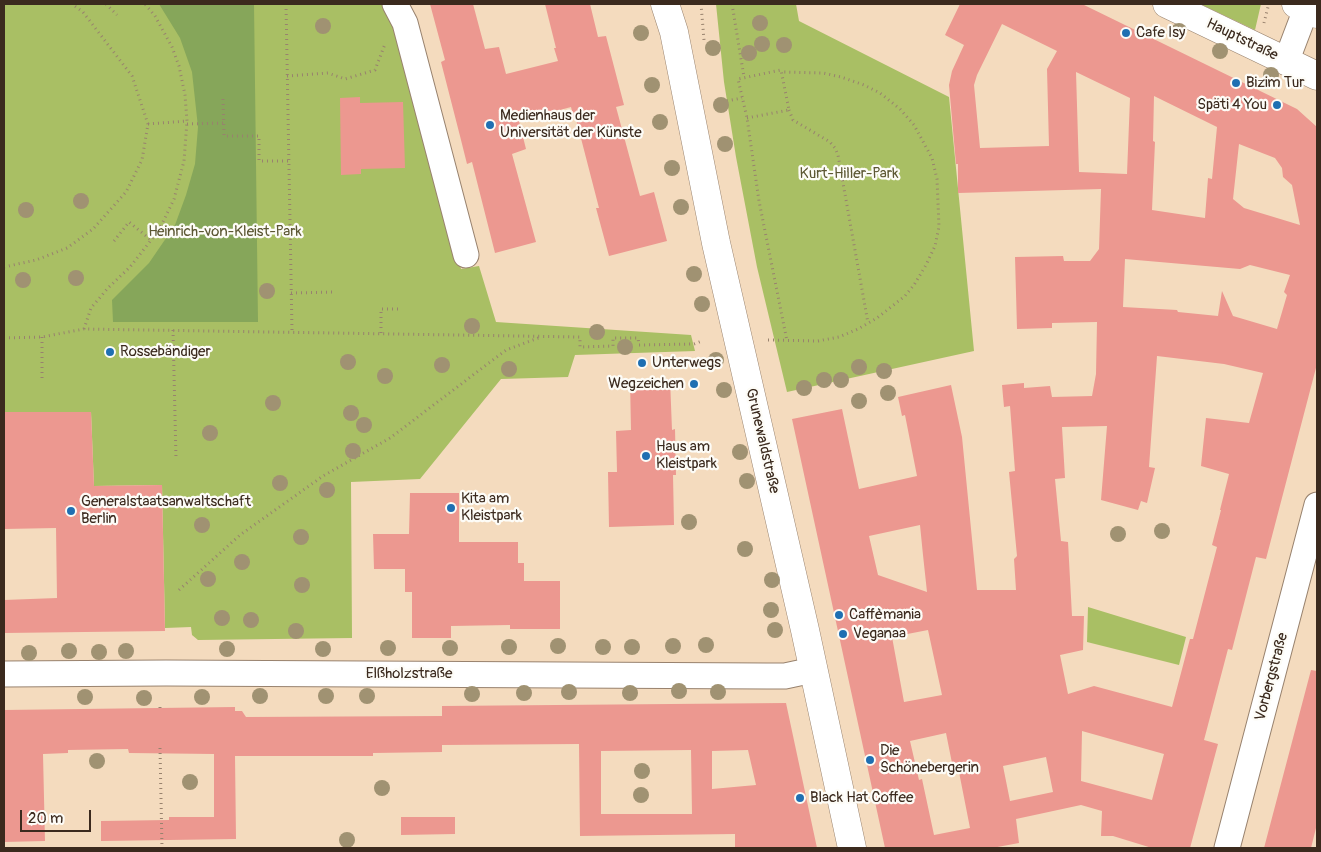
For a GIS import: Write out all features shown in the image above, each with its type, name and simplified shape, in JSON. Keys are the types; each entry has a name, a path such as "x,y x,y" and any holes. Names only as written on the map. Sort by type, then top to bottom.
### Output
{"main road":[{"name":"Grunewaldstraße","path":"666,4 674,32 716,243 852,848"},
{"name":"Grunewaldstraße","path":"674,32 675,4"},
{"name":"Hauptstraße","path":"1167,4 1317,76"}],"street":[{"path":"395,4 406,23 466,255"},
{"path":"1286,62 1307,8"},
{"name":"Vorbergstraße","path":"1227,848 1317,505"},
{"name":"Elßholzstraße","path":"4,674 785,676 813,670"}],"path":[{"path":"4,267 36,260 67,248 93,229 126,192 142,160 148,124 132,76 83,12 72,4"},
{"path":"106,4 117,15"},
{"path":"84,329 91,308 130,267 159,230 174,199 184,161 187,122 185,95 179,66 172,47 155,16 145,4"},
{"path":"286,4 292,331"},
{"path":"732,4 744,77"},
{"path":"288,76 328,73 345,79 375,70 387,38"},
{"path":"768,340 787,341 818,341 839,337 877,318 905,296 914,285 926,265 939,227 937,179 932,158 914,124 900,109 864,85 840,77 822,73 781,72 781,70 738,79 759,201 787,341"},
{"path":"781,72 793,120 830,142 838,155 868,323"},
{"path":"722,102 742,98"},
{"path":"223,99 224,136 259,136 260,161 289,161"},
{"path":"746,118 789,110"},
{"path":"148,124 223,123"},
{"path":"114,241 129,222 151,240"},
{"path":"291,294 334,292"},
{"path":"381,333 381,309 398,309"},
{"path":"4,338 42,338 84,329 580,337 580,347 613,346 613,338 638,338 639,345 694,344 702,341"},
{"path":"173,330 176,458"},
{"path":"179,590 240,535 323,476 390,438 506,350 544,336"},
{"path":"42,338 42,380"},
{"path":"160,703 160,708"},
{"path":"160,748 162,848"}],"green space":[{"name":"Heinrich-von-Kleist-Park","path":"4,4 386,4 440,182 461,269 479,266 496,322 691,335 695,351 575,355 568,377 501,379 420,479 351,482 352,638 198,640 192,635 191,627 165,628 162,485 94,486 91,412 4,412"},
{"path":"159,4 254,4 258,322 113,322 112,300 149,263 175,225 195,164 198,127 192,72 180,38"},
{"name":"Kurt-Hiller-Park","path":"716,4 796,4 799,21 949,97 974,351 787,392 757,267 736,157 724,82"},
{"path":"1200,4 1261,4 1255,30"},
{"path":"1088,607 1186,637 1179,665 1087,642"}],"building":[{"name":"Medienhaus der Universität der Künste","path":"430,4 473,4 485,49 499,47 506,74 558,61 545,4 590,4 598,37 606,36 624,105 616,107 640,196 654,192 667,241 609,256 596,208 599,208 576,119 574,119 571,107 519,121 526,149 512,154 536,242 495,253 472,162 467,164 441,62 445,60"},
{"path":"960,4 1082,4 1297,109 1317,127 1317,364 1266,559 1256,557 1232,650 1228,649 1204,740 1218,744 1190,848 1152,848 1113,836 1101,836 1102,811 1081,805 1016,819 1019,843 992,848 885,848 792,419 842,409 859,489 917,476 905,415 902,416 898,397 951,385 962,437 977,590 1016,590 1014,559 1017,556 1009,472 1015,471 1010,406 1004,407 1002,385 1024,383 1024,388 1050,386 1052,397 1092,396 1096,374 1097,322 1052,323 1052,328 1017,329 1015,257 1063,256 1064,261 1090,261 1099,249 1101,189 958,193 958,164 956,164 949,85 952,71 964,45 945,35","holes":["1002,24 1057,51 1047,69 1049,146 980,148 974,85","1076,72 1130,98 1127,174 1079,172","1154,96 1217,127 1212,179 1208,178 1205,218 1152,210 1155,142 1153,141","1239,144 1275,158 1282,168 1283,177 1292,185 1300,225 1244,208 1233,199","1125,259 1240,269 1250,265 1290,275 1284,292 1287,295 1277,329 1233,316 1222,291 1218,316 1178,312 1177,310 1123,307","1157,356 1224,364 1263,373 1249,423 1206,418 1201,466 1229,474 1212,545 1217,547 1193,639 1190,639 1172,707 1094,686 1068,694 1060,655 1083,650 1084,616 1072,616 1068,542 1061,541 1055,479 1065,478 1062,427 1107,426 1101,500 1138,510 1141,501 1147,503 1155,468 1149,467","920,525 927,592 878,575 869,536","928,630 942,695 904,702 892,637","1082,731 1164,754 1152,800 1081,781","946,733 954,773 959,772 970,828 934,835 922,779 919,780 910,741","1046,757 1053,792 1010,801 1003,766"]},
{"path":"360,97 360,103 403,102 405,168 361,169 361,174 341,175 340,98"},
{"name":"Haus am Kleistpark","path":"670,379 672,430 675,429 676,475 673,475 674,525 609,527 608,472 617,472 616,431 631,430 630,380"},
{"path":"4,412 91,412 94,486 162,485 165,631 4,633 4,600 57,598 56,528 4,529"},
{"path":"410,493 459,493 459,542 518,542 518,563 524,563 524,581 560,581 560,629 510,629 510,625 451,626 451,638 412,638 412,592 405,592 405,569 374,569 373,534 409,534"},
{"path":"1311,670 1317,671 1317,824 1311,848 1264,848"},
{"path":"786,703 817,848 735,848 735,834 580,836 579,744 442,745 442,752 373,753 373,756 235,756 236,839 101,841 101,821 169,820 169,817 214,817 214,754 129,753 128,749 68,750 68,753 43,754 45,841 4,842 4,710 235,707 235,711 242,711 246,717 442,716 442,706","holes":["691,750 692,814 601,814 601,751","748,750 756,785 712,789 712,751"]},
{"path":"401,817 455,817 455,834 401,835"}],"place":[{"name":"Cafe Isy","path":"1126,33"},
{"name":"Bizim Tur","path":"1236,83"},
{"name":"Späti 4 You","path":"1277,105"},
{"name":"Medienhaus der Universität der Künste","path":"490,125"},
{"name":"Rossebändiger","path":"110,352"},
{"name":"Unterwegs","path":"642,363"},
{"name":"Wegzeichen","path":"694,384"},
{"name":"Haus am Kleistpark","path":"646,456"},
{"name":"Kita am Kleistpark","path":"451,508"},
{"name":"Generalstaatsanwaltschaft Berlin","path":"71,511"},
{"name":"Caffèmania","path":"839,615"},
{"name":"Veganaa","path":"843,634"},
{"name":"Die Schönebergerin","path":"870,760"},
{"name":"Black Hat Coffee","path":"800,798"}]}
